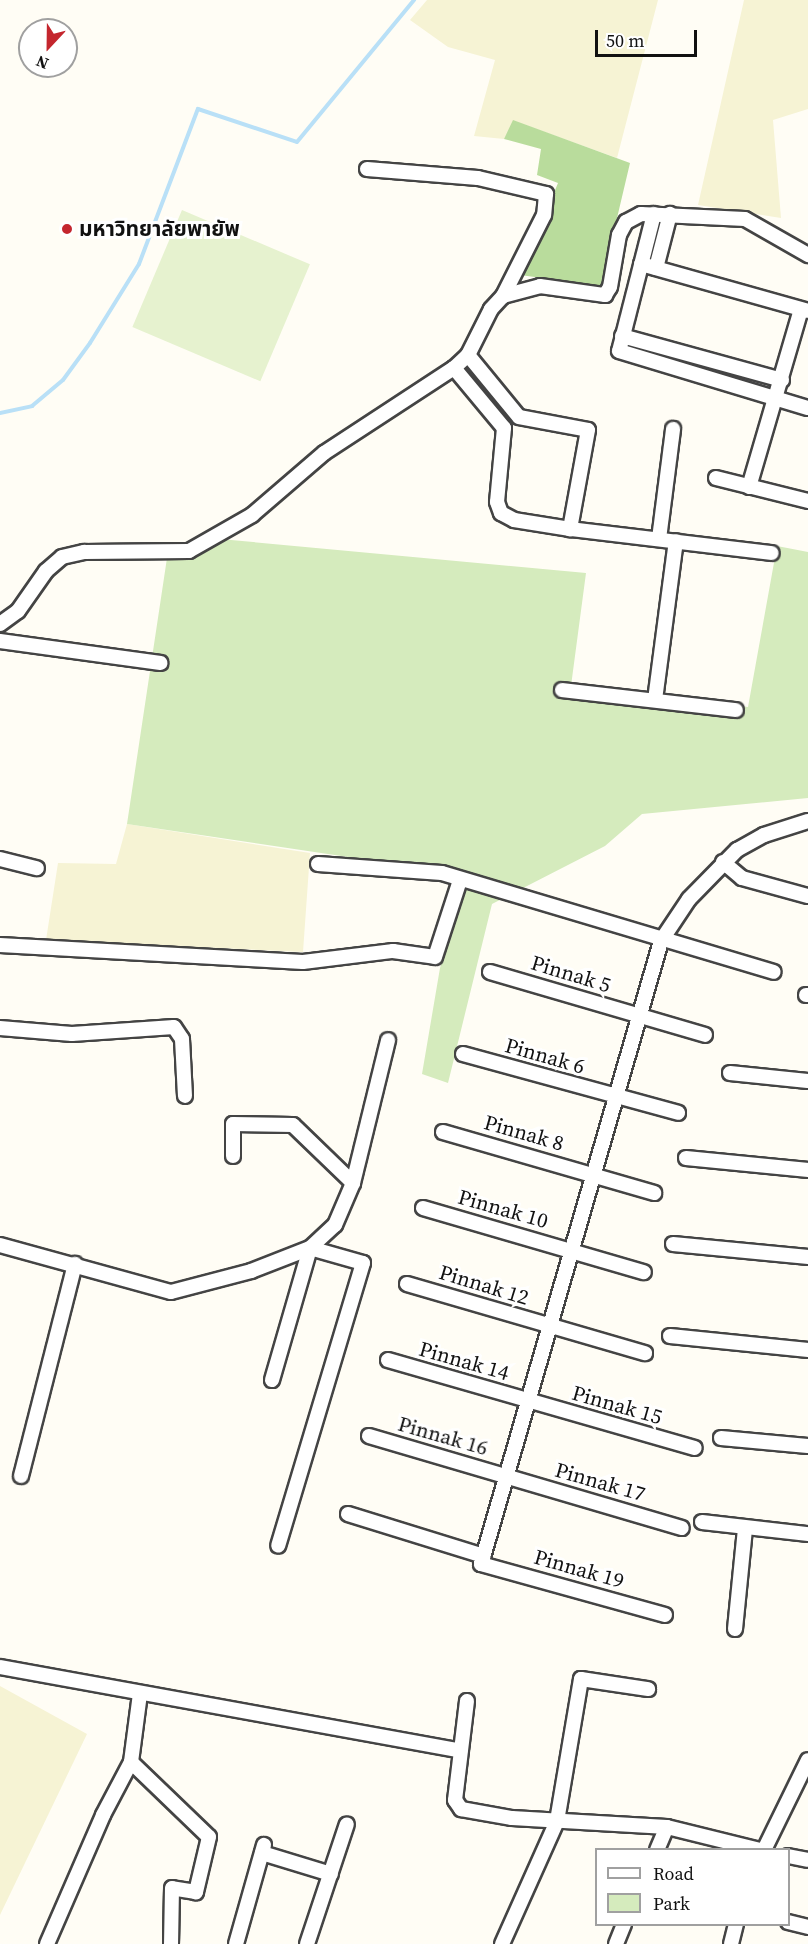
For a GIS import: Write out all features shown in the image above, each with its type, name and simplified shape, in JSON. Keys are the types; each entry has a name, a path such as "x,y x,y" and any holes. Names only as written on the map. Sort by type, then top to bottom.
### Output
{"street":[{"path":"0,624 18,611 46,571 62,557 84,552 168,554 204,544 252,515 324,453 454,368 468,355 491,309 503,296 544,215 546,194 478,178 367,169"},
{"path":"503,296 521,288 540,286 596,297 605,295 610,287 619,235 626,222 641,214 745,219 808,255"},
{"path":"654,214 618,351 808,408"},
{"path":"657,268 670,214"},
{"path":"641,264 805,310 749,487"},
{"path":"622,336 782,380"},
{"path":"468,355 519,417 588,430 570,529"},
{"path":"454,368 504,428 497,502 501,513 514,520 570,529 772,553"},
{"path":"659,539 673,429"},
{"path":"716,478 808,501"},
{"path":"655,700 676,541"},
{"path":"0,641 161,663"},
{"path":"562,690 736,710"},
{"path":"482,1560 661,941 689,899 723,862 764,835 808,821"},
{"path":"0,859 37,868"},
{"path":"723,862 742,878 808,896"},
{"path":"318,864 442,873 661,941 774,972"},
{"path":"0,945 303,962 393,951 435,957 460,880"},
{"name":"Pinnak 5","path":"490,972 705,1035"},
{"path":"0,1028 72,1034 174,1028 182,1039 185,1096"},
{"path":"0,1245 171,1292 251,1271 310,1248 334,1225 353,1183 388,1040"},
{"name":"Pinnak 6","path":"463,1054 678,1113"},
{"path":"730,1073 808,1081"},
{"path":"233,1156 233,1124 287,1123 325,1152 353,1183"},
{"name":"Pinnak 8","path":"443,1132 654,1192"},
{"path":"686,1158 808,1170"},
{"name":"Pinnak 10","path":"423,1208 644,1272"},
{"path":"673,1244 808,1257"},
{"path":"272,1380 310,1248"},
{"path":"278,1546 363,1263 310,1248"},
{"path":"21,1476 75,1264"},
{"name":"Pinnak 12","path":"407,1284 645,1353"},
{"path":"670,1336 808,1350"},
{"name":"Pinnak 14","path":"388,1360 528,1402"},
{"name":"Pinnak 15","path":"528,1402 695,1448"},
{"name":"Pinnak 16","path":"369,1436 506,1476"},
{"path":"721,1437 808,1446"},
{"name":"Pinnak 17","path":"506,1476 682,1528"},
{"name":"Pinnak 19","path":"348,1514 482,1560 665,1615"},
{"path":"702,1522 808,1534"},
{"path":"735,1629 745,1528"},
{"path":"0,1667 460,1751"},
{"path":"502,1944 557,1821 581,1679 648,1689"},
{"path":"47,1944 103,1815 131,1762 140,1694"},
{"path":"467,1701 455,1800 460,1809 557,1821 667,1827 754,1848"},
{"path":"763,1848 808,1760"},
{"path":"131,1762 209,1836 196,1893 172,1887 171,1944"},
{"path":"308,1944 347,1824"},
{"path":"658,1848 667,1827"},
{"path":"236,1944 263,1849 331,1874"},
{"path":"790,1856 808,1860"},
{"path":"790,1922 808,1927"},
{"path":"616,1944 623,1926"},
{"path":"731,1944 736,1926"}],"shaded area":[{"path":"427,0 658,0 617,158 514,121 504,139 474,136 495,60 448,47 410,20"},
{"path":"744,0 808,0 808,109 773,120 781,218 698,205"},
{"path":"127,824 310,853 303,952 46,940 58,863 116,864"},
{"path":"0,1686 87,1734 0,1915"}],"green space":[{"path":"513,120 630,163 601,286 520,275 558,183 537,175 541,149 504,139"},
{"path":"182,210 310,264 260,381 132,327"},
{"path":"220,539 586,573 571,686 748,707 777,546 808,552 808,798 642,814 605,846 492,904 448,1083 422,1074 440,968 469,875 127,824 167,558 192,554"}],"waterway":[{"path":"0,413 32,406 63,380 90,343 139,264 198,109 297,142 414,0"}],"place":[{"name":"มหาวิทยาลัยพายัพ","path":"67,229"}]}
